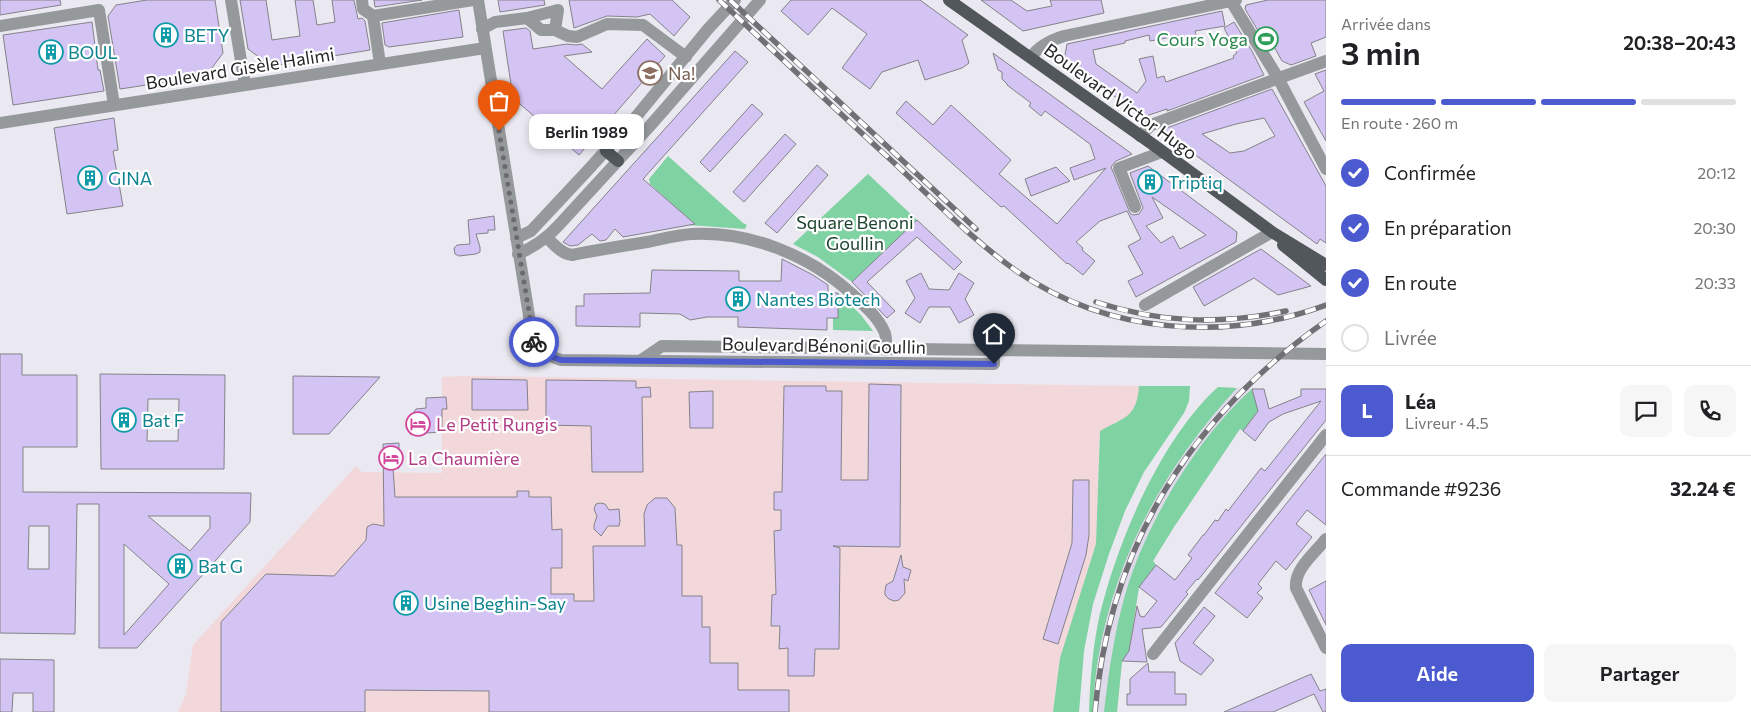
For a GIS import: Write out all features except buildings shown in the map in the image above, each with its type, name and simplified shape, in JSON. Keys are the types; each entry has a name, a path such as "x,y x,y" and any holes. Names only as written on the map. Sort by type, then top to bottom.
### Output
{"main road":[{"name":"Boulevard Victor Hugo","path":"949,0 1031,57 1272,232 1326,265"},
{"path":"606,151 618,161"},
{"name":"Boulevard Victor Hugo","path":"1272,232 1286,248 1326,280"}],"street":[{"path":"231,0 245,85"},
{"path":"362,0 363,9 373,16 473,0"},
{"name":"Boulevard Bénoni Goullin","path":"478,0 531,328 534,344 544,354 561,360 994,364 994,346"},
{"path":"516,238 531,231 606,151 735,0"},
{"path":"518,254 547,238 618,161 760,0"},
{"path":"1031,57 1036,50 1052,40 1064,36 1234,0 1326,169"},
{"path":"0,26 99,10 114,105"},
{"path":"482,29 495,22 527,18 558,10 555,30"},
{"path":"373,16 380,64"},
{"path":"527,18 541,30 555,30 568,36 577,37 607,24 643,25 686,57"},
{"name":"Boulevard Gisèle Halimi","path":"0,123 485,48"},
{"path":"1140,136 1151,124 1326,61"},
{"path":"1135,207 1118,168 1162,152"},
{"path":"1145,305 1272,232"},
{"path":"547,238 559,249 572,255 693,234 734,237 774,247 791,253 840,283 871,313 885,332 886,350"},
{"name":"Boulevard Bénoni Goullin","path":"640,361 662,346 886,350 994,346 1326,354"},
{"path":"1154,654 1256,526 1326,434"},
{"path":"1326,539 1296,578 1296,588 1326,648"}],"shaded area":[{"path":"442,377 1139,386 1138,400 1131,414 1100,431 1096,544 1060,658 1053,712 178,712 186,694 193,645 356,466 362,472 442,473"},
{"path":"1218,387 1252,389 1258,411 1243,431 1240,429 1174,527 1153,561 1156,565 1139,587 1129,651 1122,662 1117,712 1089,712 1099,616 1130,523 1169,448 1205,399"}],"green space":[{"path":"668,156 747,225 745,229 688,225 690,220 650,184 649,179"},
{"name":"Square Benoni Goullin","path":"868,174 917,220 852,282 818,257 793,244"},
{"path":"838,293 861,315 873,331 833,330 833,318 838,317"},
{"path":"1139,386 1190,386 1189,401 1184,413 1144,472 1125,511 1109,554 1093,604 1084,651 1079,712 1053,712 1060,658 1096,544 1100,431 1128,415 1136,404"},
{"path":"1218,387 1237,388 1211,417 1188,448 1148,513 1131,547 1117,583 1106,620 1097,665 1093,712 1089,712 1095,637 1108,585 1130,523 1160,462 1178,434 1197,409"},
{"path":"1252,389 1258,411 1243,431 1240,429 1174,527 1153,561 1156,565 1139,587 1129,651 1122,662 1117,712 1104,712 1110,664 1119,617 1137,559 1149,532 1178,479 1195,454 1232,408"}],"railway":[{"path":"719,0 968,233 1001,260 1053,293 1090,309 1168,326 1208,327 1248,324 1288,317 1326,305"},
{"path":"730,0 976,229"},
{"path":"1096,302 1143,314 1190,320 1237,318 1286,311"},
{"path":"1095,712 1103,651 1118,594 1139,540 1165,490 1197,443 1235,399 1278,358 1326,321"}],"way so far":[{"path":"499,131 534,342"}],"place":[{"name":"BETY","path":"166,35"},
{"name":"Cours Yoga","path":"1266,39"},
{"name":"BOUL","path":"51,52"},
{"name":"Na!","path":"650,73"},
{"name":"Berlin 1989","path":"499,131"},
{"name":"GINA","path":"90,178"},
{"name":"Triptiq","path":"1150,182"},
{"name":"Nantes Biotech","path":"738,299"},
{"name":"Bat F","path":"124,420"},
{"name":"Le Petit Rungis","path":"418,424"},
{"name":"La Chaumière","path":"391,458"},
{"name":"Bat G","path":"180,566"},
{"name":"Usine Beghin-Say","path":"406,603"}],"route":[{"path":"534,342 544,354 561,360 994,364"}]}
